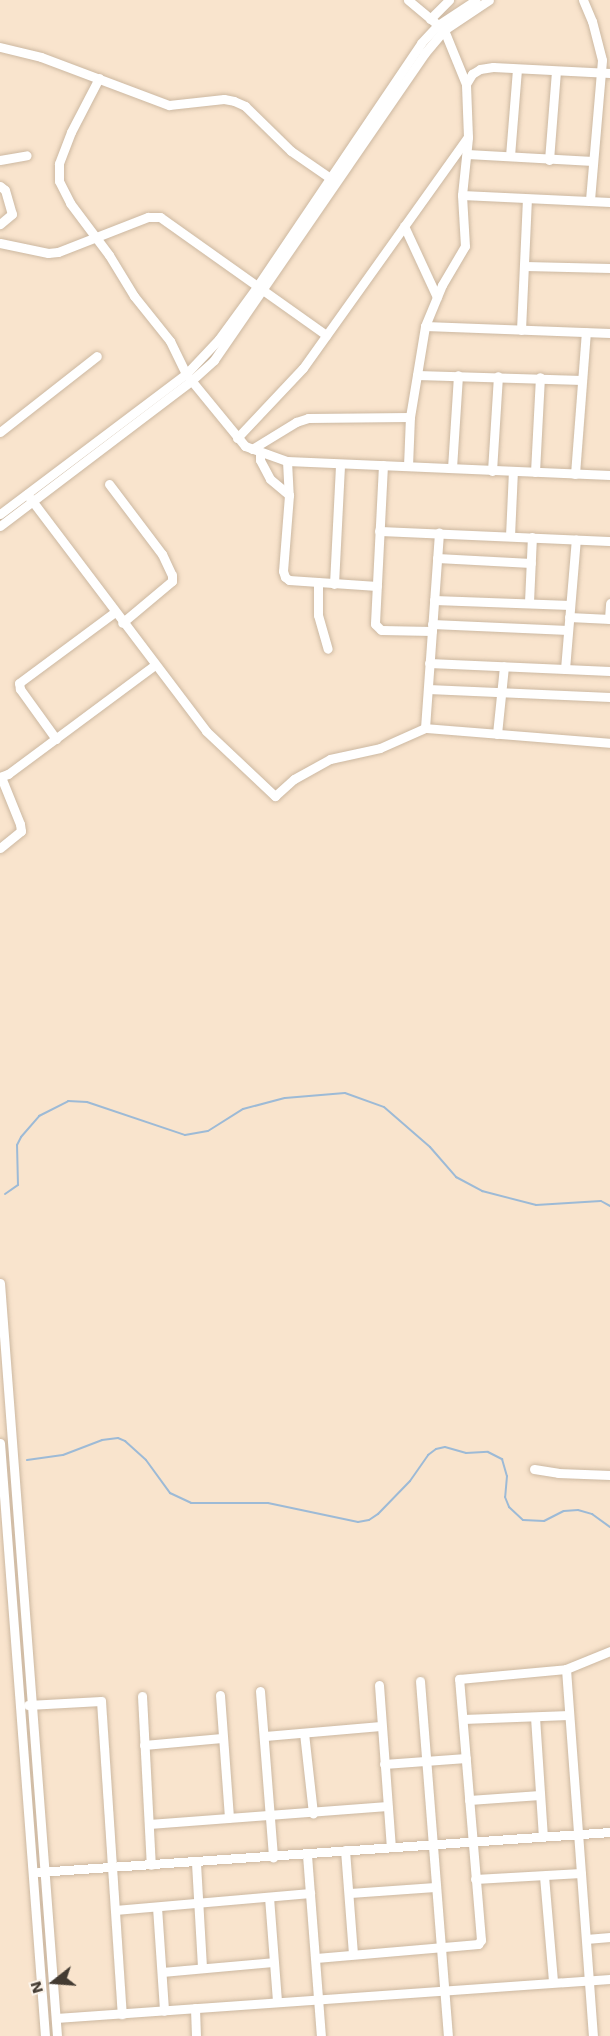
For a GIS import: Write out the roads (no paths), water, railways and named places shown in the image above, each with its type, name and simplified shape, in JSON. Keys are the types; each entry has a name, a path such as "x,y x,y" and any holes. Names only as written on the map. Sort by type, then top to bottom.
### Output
{"street":[{"path":"408,0 437,25 466,84 468,137 462,195 465,246 437,297 425,326 410,417 408,466"},
{"path":"0,526 82,458 188,378 223,342 381,108 423,54 449,0"},
{"path":"437,25 476,0"},
{"path":"437,25 489,0"},
{"path":"583,0 601,50 605,73 592,161 590,201"},
{"path":"0,47 41,57 169,105 224,99 234,101 245,106 291,151 333,179"},
{"path":"466,84 472,74 480,69 605,73"},
{"path":"510,156 517,69"},
{"path":"549,160 556,72"},
{"path":"99,78 71,132 58,174 70,203 95,235 134,297 170,341 188,378 237,438 256,451 287,461 610,475"},
{"path":"237,438 303,368 468,137"},
{"path":"467,154 592,161"},
{"path":"0,160 27,155"},
{"path":"0,186 5,190 12,214 0,224"},
{"path":"462,195 610,202"},
{"path":"520,330 527,199"},
{"path":"0,243 48,253 66,249 95,235 148,217 160,217 259,290 326,335"},
{"path":"404,226 437,297"},
{"path":"525,266 610,268"},
{"path":"425,326 610,333"},
{"path":"575,474 586,332"},
{"path":"0,432 97,356"},
{"path":"417,375 582,380"},
{"path":"452,468 458,375"},
{"path":"492,471 498,376"},
{"path":"535,472 540,377"},
{"path":"256,451 296,422 308,418 410,417"},
{"path":"256,451 270,479 289,495"},
{"path":"287,461 289,495 284,574 289,580 377,586"},
{"path":"334,584 340,464"},
{"path":"383,465 376,627 381,630 432,627 568,630"},
{"path":"510,536 513,471"},
{"path":"109,484 162,554 172,575 172,580 122,623"},
{"path":"0,514 30,499"},
{"path":"30,499 206,731 275,796 294,779 330,759 380,748 425,728 610,743"},
{"path":"379,531 610,541"},
{"path":"425,728 439,533"},
{"path":"529,602 532,537"},
{"path":"565,669 576,539"},
{"path":"437,558 531,563"},
{"path":"318,582 318,615 328,649"},
{"path":"434,600 570,605"},
{"path":"569,617 610,619 610,603"},
{"path":"56,739 20,689 19,683 115,612"},
{"path":"429,663 610,671"},
{"path":"0,848 21,831 21,824 0,777 8,774 155,665"},
{"path":"497,734 504,666"},
{"path":"428,689 610,697"},
{"path":"0,1283 4,1385 21,1554 57,2036"},
{"path":"0,1443 18,1705 45,2036"},
{"path":"534,1469 558,1473 610,1475"},
{"path":"8,1555 21,1554"},
{"path":"316,1958 474,1946 481,1940 459,1679 566,1669 610,1651"},
{"path":"566,1669 593,2036"},
{"path":"420,1681 448,2036"},
{"path":"379,1685 391,1847"},
{"path":"260,1691 273,1857"},
{"path":"219,1695 228,1818"},
{"path":"142,1696 152,1864"},
{"path":"18,1705 101,1701 122,2014"},
{"path":"463,1719 569,1715"},
{"path":"535,1717 543,1836"},
{"path":"265,1736 381,1726"},
{"path":"304,1733 313,1813"},
{"path":"144,1745 222,1738"},
{"path":"384,1764 466,1758"},
{"path":"469,1800 540,1795"},
{"path":"149,1824 387,1806"},
{"path":"31,1872 196,1863 345,1850 610,1832"},
{"path":"345,1850 353,1954"},
{"path":"307,1855 321,2036"},
{"path":"196,1863 202,1968"},
{"path":"475,1879 581,1874"},
{"path":"544,1876 553,1982"},
{"path":"350,1893 435,1887"},
{"path":"115,1910 310,1893"},
{"path":"269,1897 277,2002"},
{"path":"156,1907 164,2011"},
{"path":"586,1939 610,1937"},
{"path":"162,1971 273,1962"},
{"path":"56,2018 610,1979"},
{"path":"195,2008 196,2036"}],"waterway":[{"path":"5,1194 18,1185 17,1145 21,1137 39,1116 68,1101 87,1102 185,1135 208,1131 243,1109 285,1098 345,1093 384,1107 430,1147 456,1177 482,1191 536,1205 601,1201 610,1206"},
{"path":"27,1460 63,1455 102,1440 118,1438 125,1441 146,1460 170,1493 191,1503 268,1503 358,1522 369,1520 378,1514 410,1481 428,1455 436,1449 445,1447 466,1453 488,1452 502,1459 507,1476 505,1497 509,1507 523,1520 544,1521 564,1511 578,1510 592,1514 610,1527"}]}
